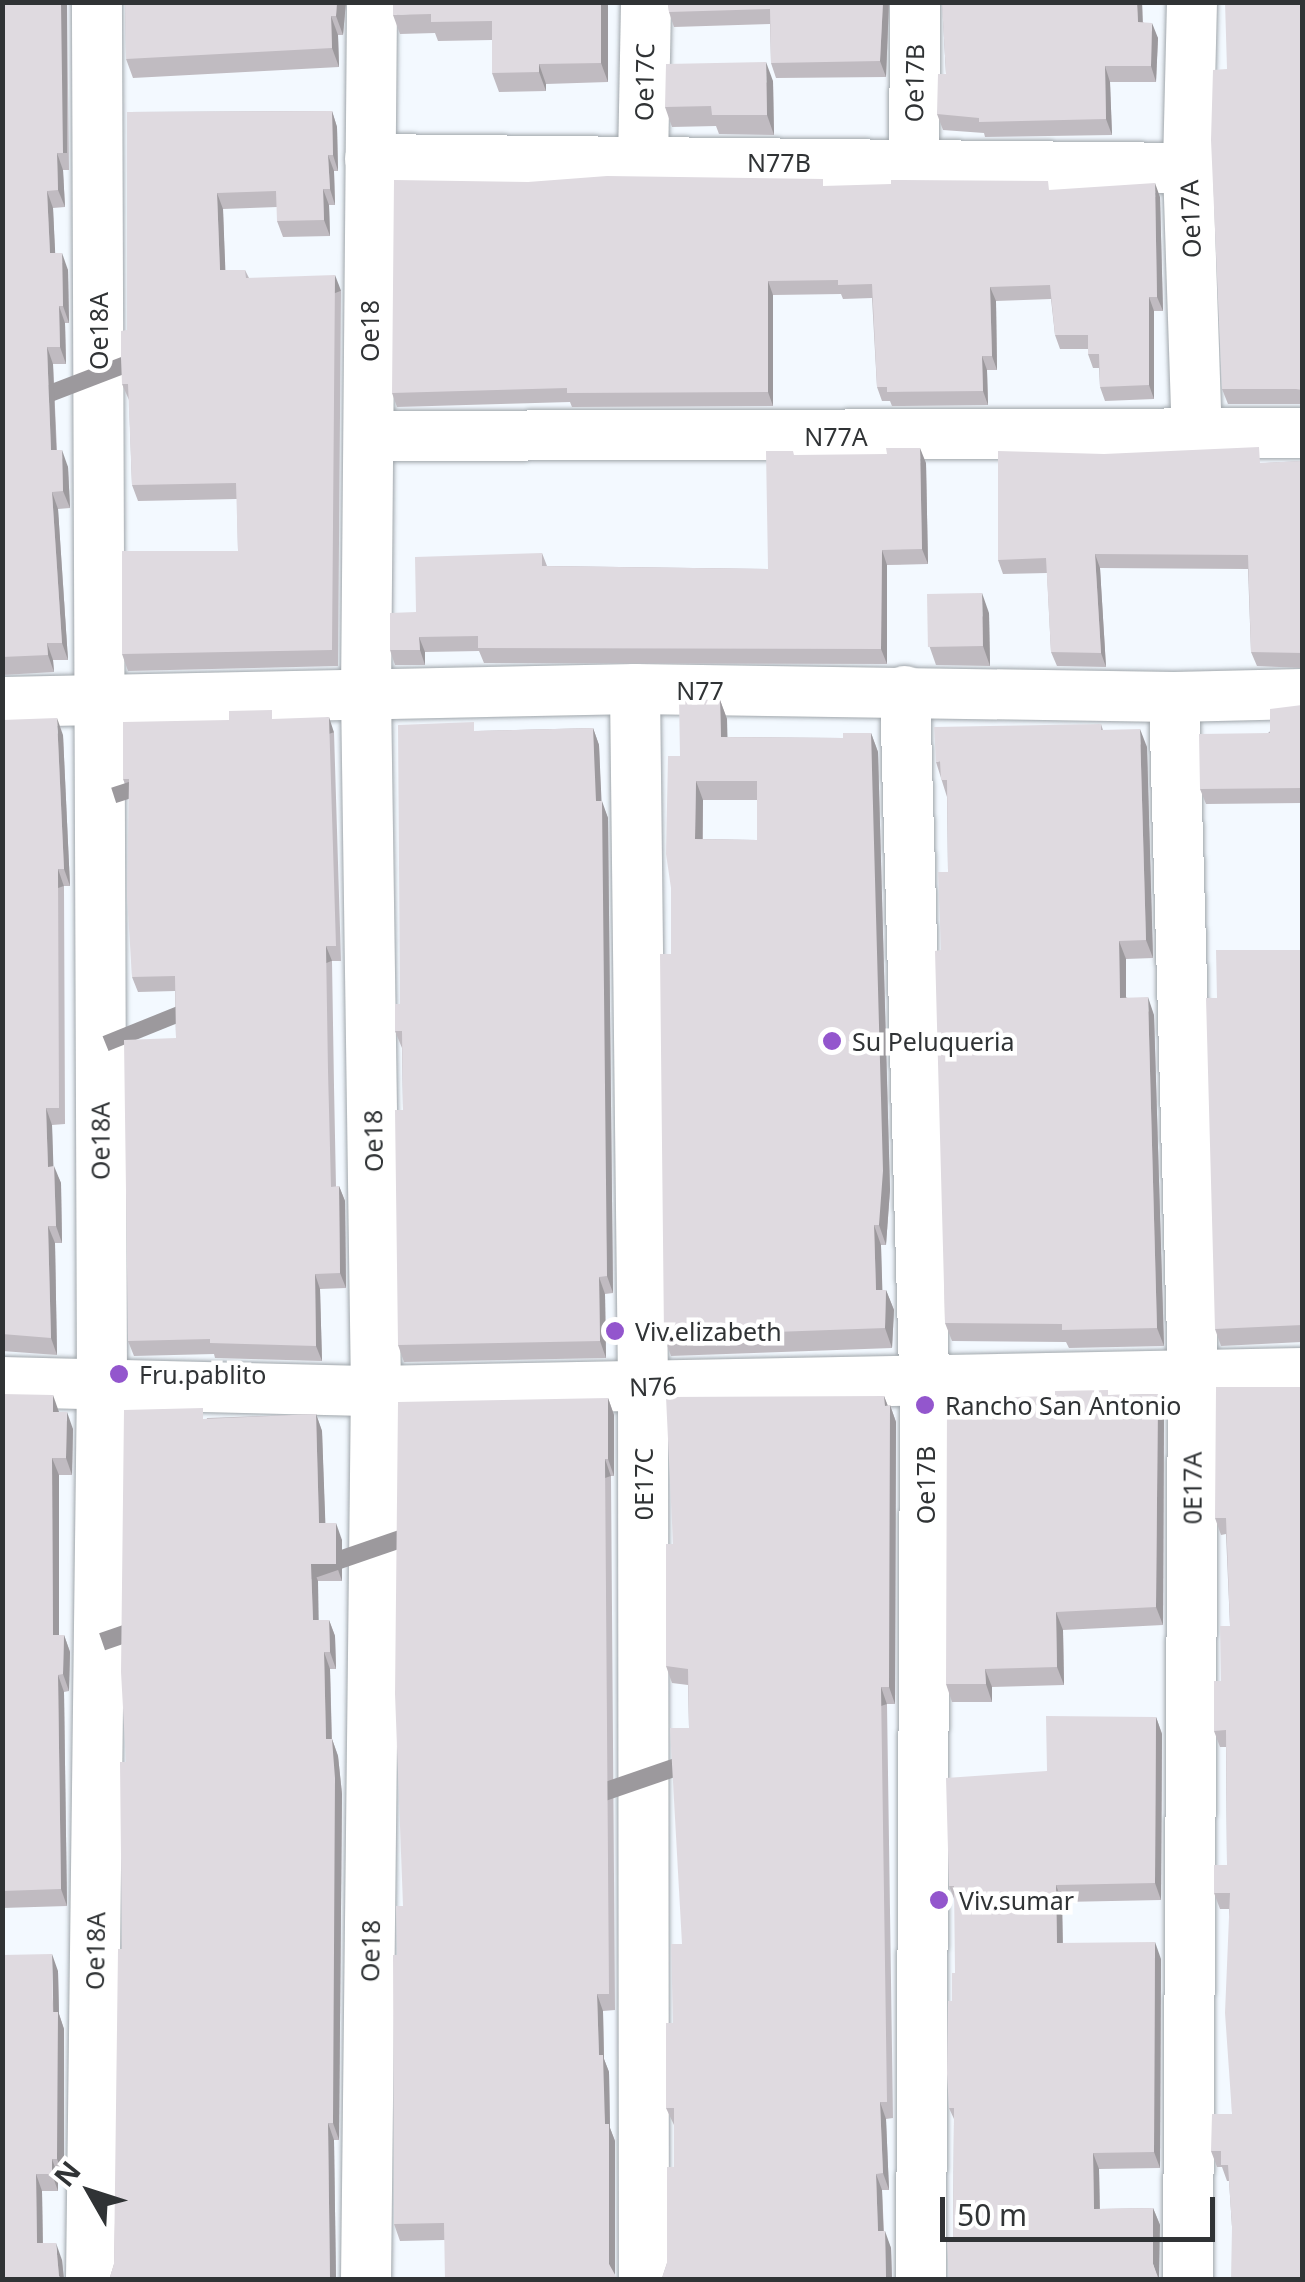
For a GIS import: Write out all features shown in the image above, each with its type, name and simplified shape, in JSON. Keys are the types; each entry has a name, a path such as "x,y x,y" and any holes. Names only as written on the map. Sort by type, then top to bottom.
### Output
{"street":[{"name":"Oe18A","path":"90,2280 102,1384 97,2"},
{"name":"Oe18","path":"366,2280 376,1391 366,694 372,2"},
{"name":"Oe17C","path":"643,161 646,2"},
{"name":"Oe17B","path":"914,163 915,2"},
{"name":"Oe17A","path":"1192,2 1188,168 1198,436"},
{"name":"N77B","path":"370,158 1188,168"},
{"name":"N77A","path":"369,436 1302,433"},
{"name":"N77","path":"2,702 635,689 1174,697 1302,694"},
{"name":"0E17C","path":"635,689 643,1386 644,2280"},
{"name":"Oe17B","path":"906,691 924,1378 921,2280"},
{"name":"0E17A","path":"1174,697 1192,1372 1188,2280"},
{"name":"N76","path":"2,1382 376,1391 1192,1372 1302,1373"}],"building":[{"path":"2,2 61,2 63,153 57,153 58,190 47,191 50,253 62,253 63,306 59,306 60,347 47,347 51,450 62,450 63,491 52,492 62,643 47,643 48,655 2,657"},
{"path":"125,2 337,2 336,16 331,16 332,48 126,59"},
{"path":"393,2 601,2 601,63 539,64 539,72 492,73 492,21 431,22 431,14 393,15"},
{"path":"668,2 883,2 880,61 771,63 770,9 669,12"},
{"path":"942,2 1137,2 1138,22 1152,23 1151,66 1105,66 1106,119 979,122 979,118 937,114 938,74 946,74"},
{"path":"1225,2 1302,2 1302,390 1222,389 1211,140 1213,70 1227,69"},
{"path":"766,62 767,115 712,115 711,106 665,107 666,64"},
{"path":"332,111 333,155 328,155 330,189 323,189 324,220 277,221 276,191 217,193 220,270 245,270 246,278 335,275 332,650 122,654 122,551 238,551 236,483 132,485 128,384 122,384 121,358 121,331 127,330 127,112"},
{"path":"607,176 823,179 823,186 891,184 891,180 1048,181 1049,190 1155,183 1157,297 1149,297 1149,385 1100,387 1099,354 1088,354 1088,335 1055,335 1050,285 990,287 992,356 982,356 983,391 887,392 887,387 877,387 872,284 838,285 838,280 768,281 768,392 567,393 567,388 392,393 394,180 528,182"},
{"path":"1259,447 1260,463 1302,461 1302,653 1251,652 1248,555 1095,554 1101,653 1051,652 1046,558 998,560 998,451 1104,454"},
{"path":"886,448 920,448 922,549 882,550 881,649 478,648 478,636 419,637 420,650 390,650 390,613 416,612 415,557 542,553 542,566 768,569 766,451 793,451 794,455 887,454"},
{"path":"982,593 983,646 928,647 927,594"},
{"path":"679,699 720,700 721,737 843,738 843,733 871,733 883,1171 879,1225 874,1225 876,1290 886,1290 885,1328 664,1336 660,954 671,954 671,888 666,854 668,756 680,756","holes":["696,781 757,781 757,840 695,839"]},
{"path":"1302,705 1302,788 1200,789 1199,734 1270,733 1270,709"},
{"path":"272,710 272,719 329,717 336,946 326,946 328,1071 331,1187 339,1186 340,1273 315,1274 316,1346 210,1343 210,1339 128,1341 124,1040 176,1038 175,976 132,977 127,896 129,779 123,779 123,722 229,720 229,711"},
{"path":"57,718 64,869 58,869 59,1108 46,1108 48,1167 54,1166 56,1226 48,1226 51,1338 2,1334 2,720"},
{"path":"474,722 474,731 593,728 596,801 602,801 607,1276 599,1277 600,1341 398,1345 395,1110 403,1110 402,1031 395,1031 395,1004 400,1004 398,725"},
{"path":"1101,724 1101,730 1140,729 1146,940 1119,941 1120,998 1148,997 1157,1328 1062,1330 1062,1324 945,1323 935,951 941,950 938,872 948,872 947,780 941,780 940,761 936,762 934,727"},
{"path":"1216,950 1302,950 1302,1325 1215,1329 1206,998 1217,998"},
{"path":"1216,1387 1302,1387 1302,2280 1231,2280 1228,2165 1221,2165 1221,2151 1211,2151 1212,2114 1232,2114 1225,2013 1230,1893 1214,1893 1214,1865 1227,1865 1226,1730 1214,1731 1214,1681 1221,1681 1220,1626 1230,1626 1226,1518 1215,1518"},
{"path":"1108,1390 1108,1395 1158,1394 1156,1607 1056,1612 1057,1667 985,1669 986,1684 946,1684 947,1403 1014,1401 1014,1397 1055,1396 1055,1391"},
{"path":"2,1394 53,1395 53,1412 67,1412 66,1458 52,1458 53,1635 64,1635 63,1674 58,1675 61,1889 2,1891"},
{"path":"884,1396 885,1406 890,1405 889,1687 881,1687 887,2102 880,2102 883,2173 876,2174 878,2231 885,2231 886,2277 660,2280 667,2263 667,2167 674,2167 674,2108 666,2108 666,2023 673,2023 671,1944 682,1944 670,1728 689,1728 688,1669 666,1666 666,1544 673,1544 666,1397"},
{"path":"608,1398 605,1459 609,1994 597,1994 605,2124 609,2124 609,2264 618,2280 445,2280 444,2223 394,2224 393,1955 397,1955 396,1906 403,1906 395,1694 398,1402"},
{"path":"203,1408 203,1419 316,1414 319,1523 336,1523 336,1564 311,1564 313,1620 329,1620 330,1652 324,1652 326,1739 332,1739 335,1778 333,2123 328,2123 330,2280 108,2280 114,2264 118,1949 122,1949 120,1762 126,1762 121,1672 124,1410"},
{"path":"1046,1716 1156,1717 1155,1883 1056,1885 1057,1943 1155,1942 1154,2152 1093,2153 1094,2209 1153,2208 1153,2264 1159,2280 949,2280 947,2240 953,2240 954,2108 949,2108 947,2074 948,2001 952,2001 955,1973 954,1886 949,1886 946,1778 1047,1771"},
{"path":"52,1954 53,2012 58,2012 57,2159 52,2159 52,2174 36,2174 37,2243 56,2243 62,2280 2,2280 2,1955"}],"place":[{"name":"Su Peluqueria","path":"832,1041"},
{"name":"Viv.elizabeth","path":"615,1331"},
{"name":"Fru.pablito","path":"119,1374"},
{"name":"Rancho San Antonio","path":"925,1405"},
{"name":"Viv.sumar","path":"939,1900"}]}
